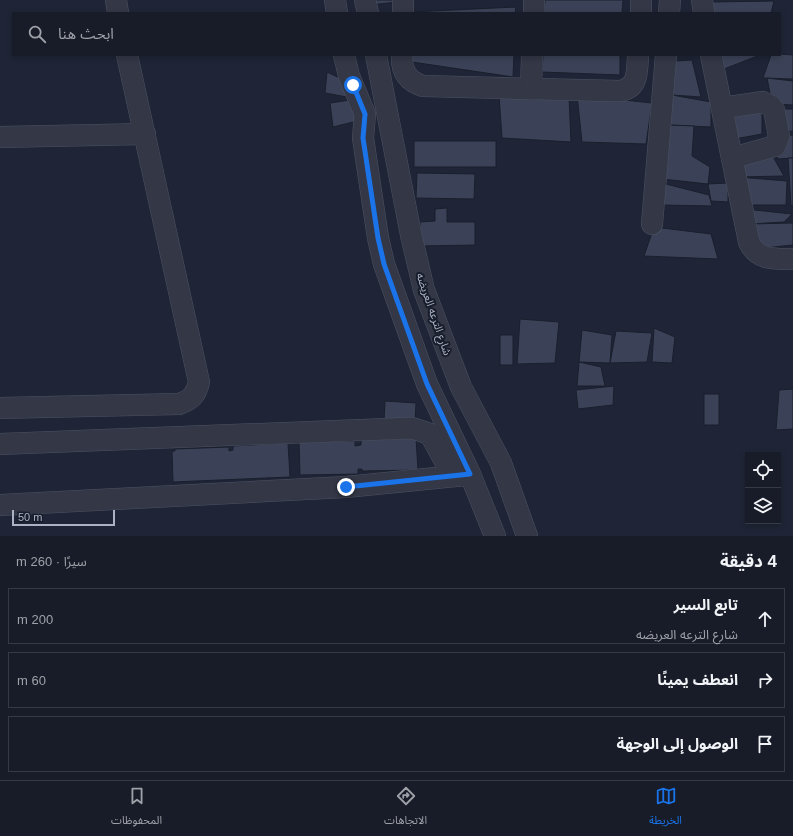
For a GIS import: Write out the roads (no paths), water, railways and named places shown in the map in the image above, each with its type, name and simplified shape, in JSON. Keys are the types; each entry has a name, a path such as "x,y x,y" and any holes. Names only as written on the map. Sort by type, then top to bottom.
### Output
{"street":[{"path":"116,0 118,12"},
{"path":"335,0 337,12"},
{"path":"365,0 368,12"},
{"path":"403,0 403,12"},
{"path":"534,0 534,12"},
{"path":"641,12 642,0"},
{"path":"669,12 670,0"},
{"path":"702,0 704,12"},
{"path":"0,408 179,404 189,400 196,392 199,382 128,56"},
{"path":"344,56 349,76 358,100 364,109 365,121 363,138 378,238 384,264 427,384 462,475 496,536"},
{"name":"شارع الترعه العريضه","path":"376,56 411,235 424,290 460,387 501,463 527,536"},
{"path":"402,56 403,68 406,75 416,84 423,86 624,91 635,82 638,56"},
{"path":"531,89 532,56"},
{"path":"652,224 666,56"},
{"path":"712,56 747,237 752,248 760,256 766,258 793,259"},
{"path":"722,108 763,102 771,106 774,110 779,136 777,143 772,148 732,158"},
{"path":"364,109 386,105"},
{"path":"0,137 145,134"},
{"path":"0,444 412,428 430,434 462,475"},
{"path":"0,505 346,487 462,475"}]}
